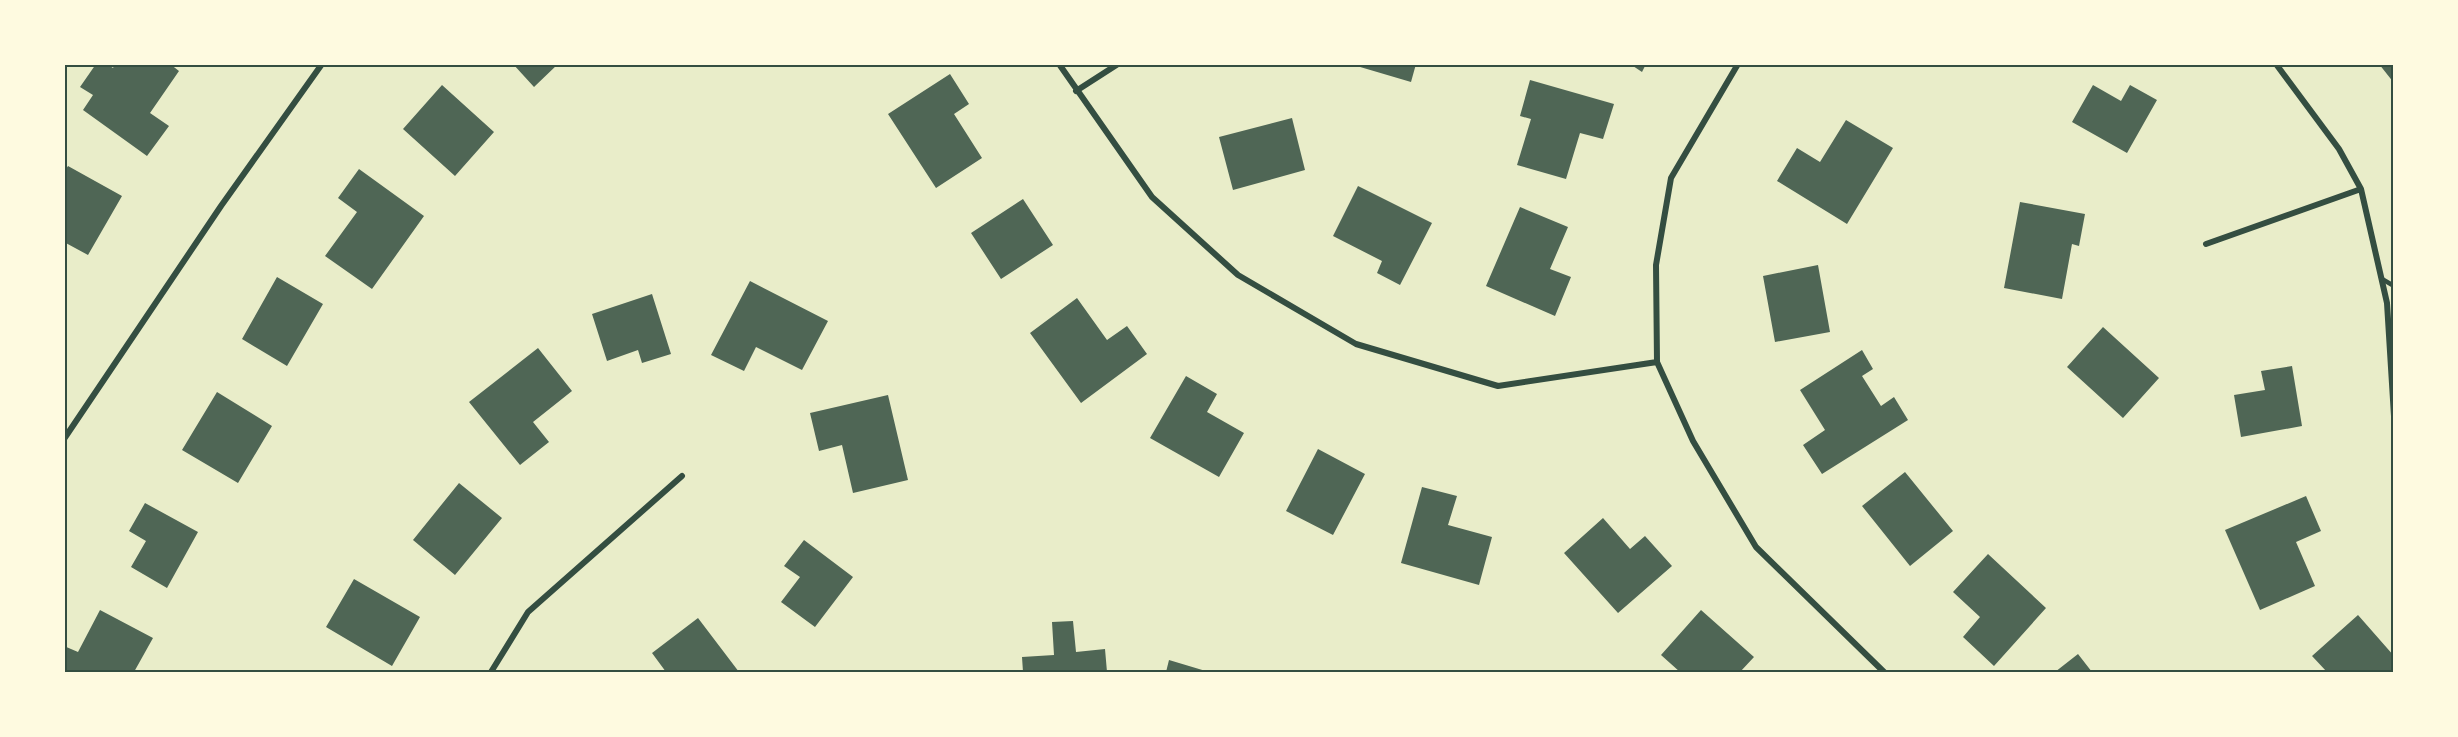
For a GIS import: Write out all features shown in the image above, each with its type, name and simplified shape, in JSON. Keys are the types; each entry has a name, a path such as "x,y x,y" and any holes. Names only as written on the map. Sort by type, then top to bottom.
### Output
{"street":[{"path":"64,439 221,206 322,64"},
{"path":"1059,64 1152,197 1238,275 1356,344 1498,386 1657,362"},
{"path":"1076,91 1118,64"},
{"path":"1738,64 1671,178 1656,265 1657,362 1693,441 1756,547 1884,672"},
{"path":"2276,64 2339,148 2361,189 2387,303 2394,416"},
{"path":"2206,244 2361,189"},
{"path":"491,672 528,612 682,476"}],"lane":[{"path":"2382,279 2394,286"}],"building":[{"path":"96,64 107,64 113,68 115,64 170,64 179,71 150,113 169,126 147,156 83,110 93,95 80,87"},
{"path":"513,64 558,64 534,87"},
{"path":"1350,64 1416,64 1411,82"},
{"path":"1630,64 1646,64 1642,72"},
{"path":"2379,64 2394,64 2394,83"},
{"path":"950,74 969,104 954,114 982,158 936,188 888,114"},
{"path":"1530,80 1614,104 1603,139 1580,133 1566,179 1517,165 1531,119 1520,116"},
{"path":"442,85 494,132 455,176 403,129"},
{"path":"2093,85 2121,101 2130,85 2157,100 2127,153 2072,122"},
{"path":"1292,118 1305,170 1233,190 1219,137"},
{"path":"1846,120 1893,148 1847,224 1777,181 1797,148 1820,162"},
{"path":"68,166 122,196 88,255 64,242 64,172"},
{"path":"359,169 424,216 372,289 325,256 357,212 338,198"},
{"path":"1358,186 1432,223 1400,285 1377,273 1382,261 1333,236"},
{"path":"1023,199 1053,245 1001,279 971,233"},
{"path":"2020,202 2085,214 2079,246 2072,244 2062,299 2004,288"},
{"path":"1520,207 1568,227 1550,269 1571,277 1555,316 1486,286"},
{"path":"1818,265 1830,332 1775,342 1763,276"},
{"path":"277,277 323,304 287,366 242,339"},
{"path":"750,281 828,321 802,370 756,347 744,371 711,355"},
{"path":"652,294 671,354 642,363 638,350 607,361 592,314"},
{"path":"1077,298 1107,340 1127,326 1147,354 1081,403 1030,333"},
{"path":"2103,327 2159,378 2123,418 2067,367"},
{"path":"538,348 572,391 533,422 549,442 520,465 469,402"},
{"path":"1862,350 1873,369 1862,376 1881,406 1894,397 1908,420 1822,474 1803,445 1825,430 1800,390"},
{"path":"2292,366 2302,426 2241,437 2234,395 2265,390 2261,371"},
{"path":"1186,376 1217,394 1207,412 1244,433 1219,477 1150,438"},
{"path":"217,392 272,426 238,483 182,450"},
{"path":"888,395 908,480 853,493 842,445 819,451 810,413"},
{"path":"1318,449 1365,474 1333,535 1286,511"},
{"path":"1905,472 1953,531 1910,566 1862,506"},
{"path":"459,483 502,518 455,575 413,540"},
{"path":"1422,487 1457,496 1448,525 1492,537 1479,585 1401,563"},
{"path":"2306,496 2321,531 2296,542 2315,586 2260,610 2225,530"},
{"path":"145,503 198,532 167,588 131,567 146,541 129,531"},
{"path":"1603,518 1630,549 1645,536 1672,566 1618,613 1564,553"},
{"path":"804,540 853,577 815,627 781,602 800,577 784,566"},
{"path":"1988,554 2046,608 1994,666 1963,637 1980,617 1953,592"},
{"path":"354,579 420,617 392,666 326,627"},
{"path":"100,610 153,638 134,672 64,672 64,646 78,652"},
{"path":"1701,610 1754,657 1740,672 1680,672 1661,655"},
{"path":"2358,615 2394,656 2394,672 2327,672 2312,656"},
{"path":"698,618 739,672 666,672 652,653"},
{"path":"1073,621 1076,652 1105,649 1107,672 1023,672 1022,657 1054,655 1052,622"},
{"path":"2078,654 2092,672 2055,672"},
{"path":"1169,660 1209,672 1166,672"}]}
